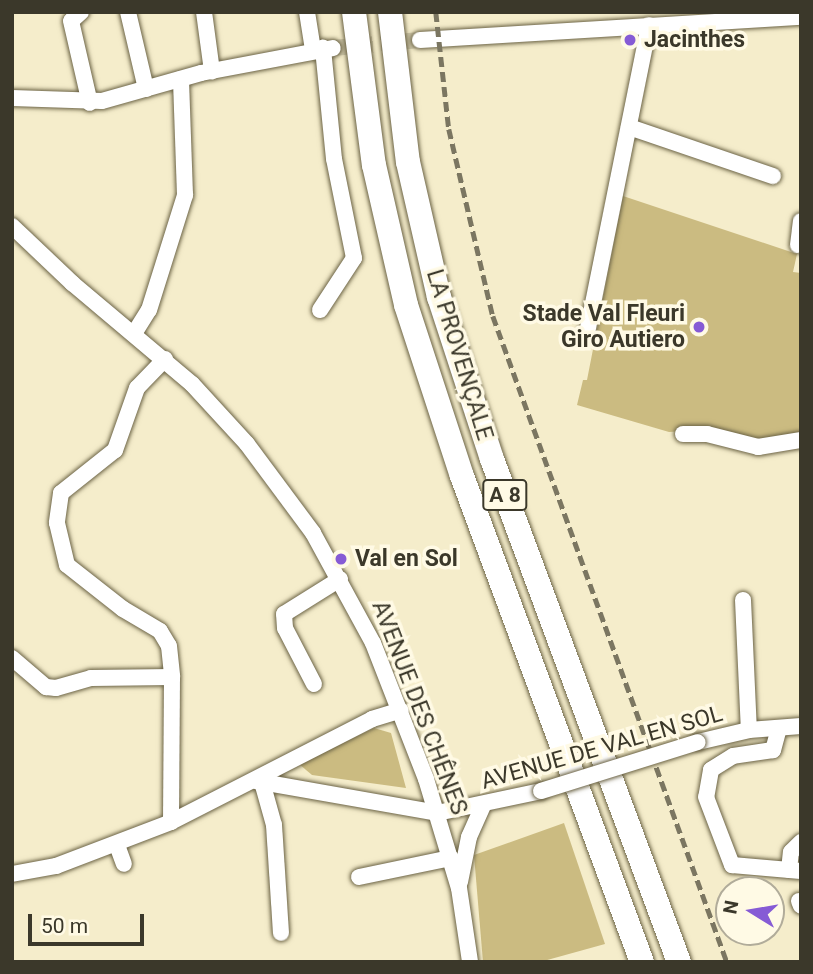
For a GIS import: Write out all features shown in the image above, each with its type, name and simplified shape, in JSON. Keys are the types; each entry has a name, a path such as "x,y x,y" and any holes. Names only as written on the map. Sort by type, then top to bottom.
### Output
{"highway":[{"name":"LA PROVENÇALE","path":"354,12 374,165 406,305 462,476 642,962"},
{"name":"LA PROVENÇALE","path":"390,12 408,162 439,297 492,459 678,962"}],"street":[{"path":"81,12 71,21 90,103"},
{"path":"128,12 146,89"},
{"path":"204,12 212,71"},
{"path":"307,12 323,48 334,159 354,258 320,310"},
{"path":"420,40 573,21 801,17"},
{"path":"587,333 629,127 644,21"},
{"path":"12,98 90,103 212,71 323,48"},
{"path":"135,332 149,310 185,195 181,79"},
{"path":"629,127 773,176"},
{"path":"798,245 801,221"},
{"name":"AVENUE DES CHÊNES","path":"12,226 72,283 165,359 247,444 313,533 340,579 401,710 451,858 459,888 470,962"},
{"path":"165,359 137,388 115,450 61,493 57,523 67,565 123,609 160,631 169,646 172,677 171,822"},
{"path":"683,433 707,434 758,447 801,440"},
{"path":"314,684 285,628 284,614 340,579"},
{"path":"743,600 749,730"},
{"path":"12,658 46,687 56,688 91,677 172,677"},
{"path":"12,874 55,866 117,845 259,781 372,719 401,710"},
{"name":"AVENUE DE VAL EN SOL","path":"259,781 438,813 483,806 541,791 698,742 749,730 801,726"},
{"name":"AVENUE DE VAL EN SOL","path":"779,728 774,750 733,756 711,770 706,797 732,864 795,871"},
{"path":"259,781 274,825 281,933"},
{"path":"459,888 468,837 483,806"},
{"path":"795,871 791,852 801,842"},
{"path":"117,845 124,864"},
{"path":"359,877 451,858"}],"shaded area":[{"name":"Stade Val Fleuri Giro Autiero","path":"623,196 797,254 793,272 801,273 801,436 758,442 701,430 669,432 577,405 583,380 587,380"},
{"path":"374,728 391,733 406,788 312,775 299,764"},
{"path":"564,823 605,944 540,962 483,962 474,855"}],"tunnel":[{"path":"333,48 420,40"}],"railway":[{"path":"436,12 449,129 493,316 727,962"}],"place":[{"name":"Jacinthes","path":"630,40"},
{"name":"Stade Val Fleuri Giro Autiero","path":"699,327"},
{"name":"Val en Sol","path":"341,559"}]}
